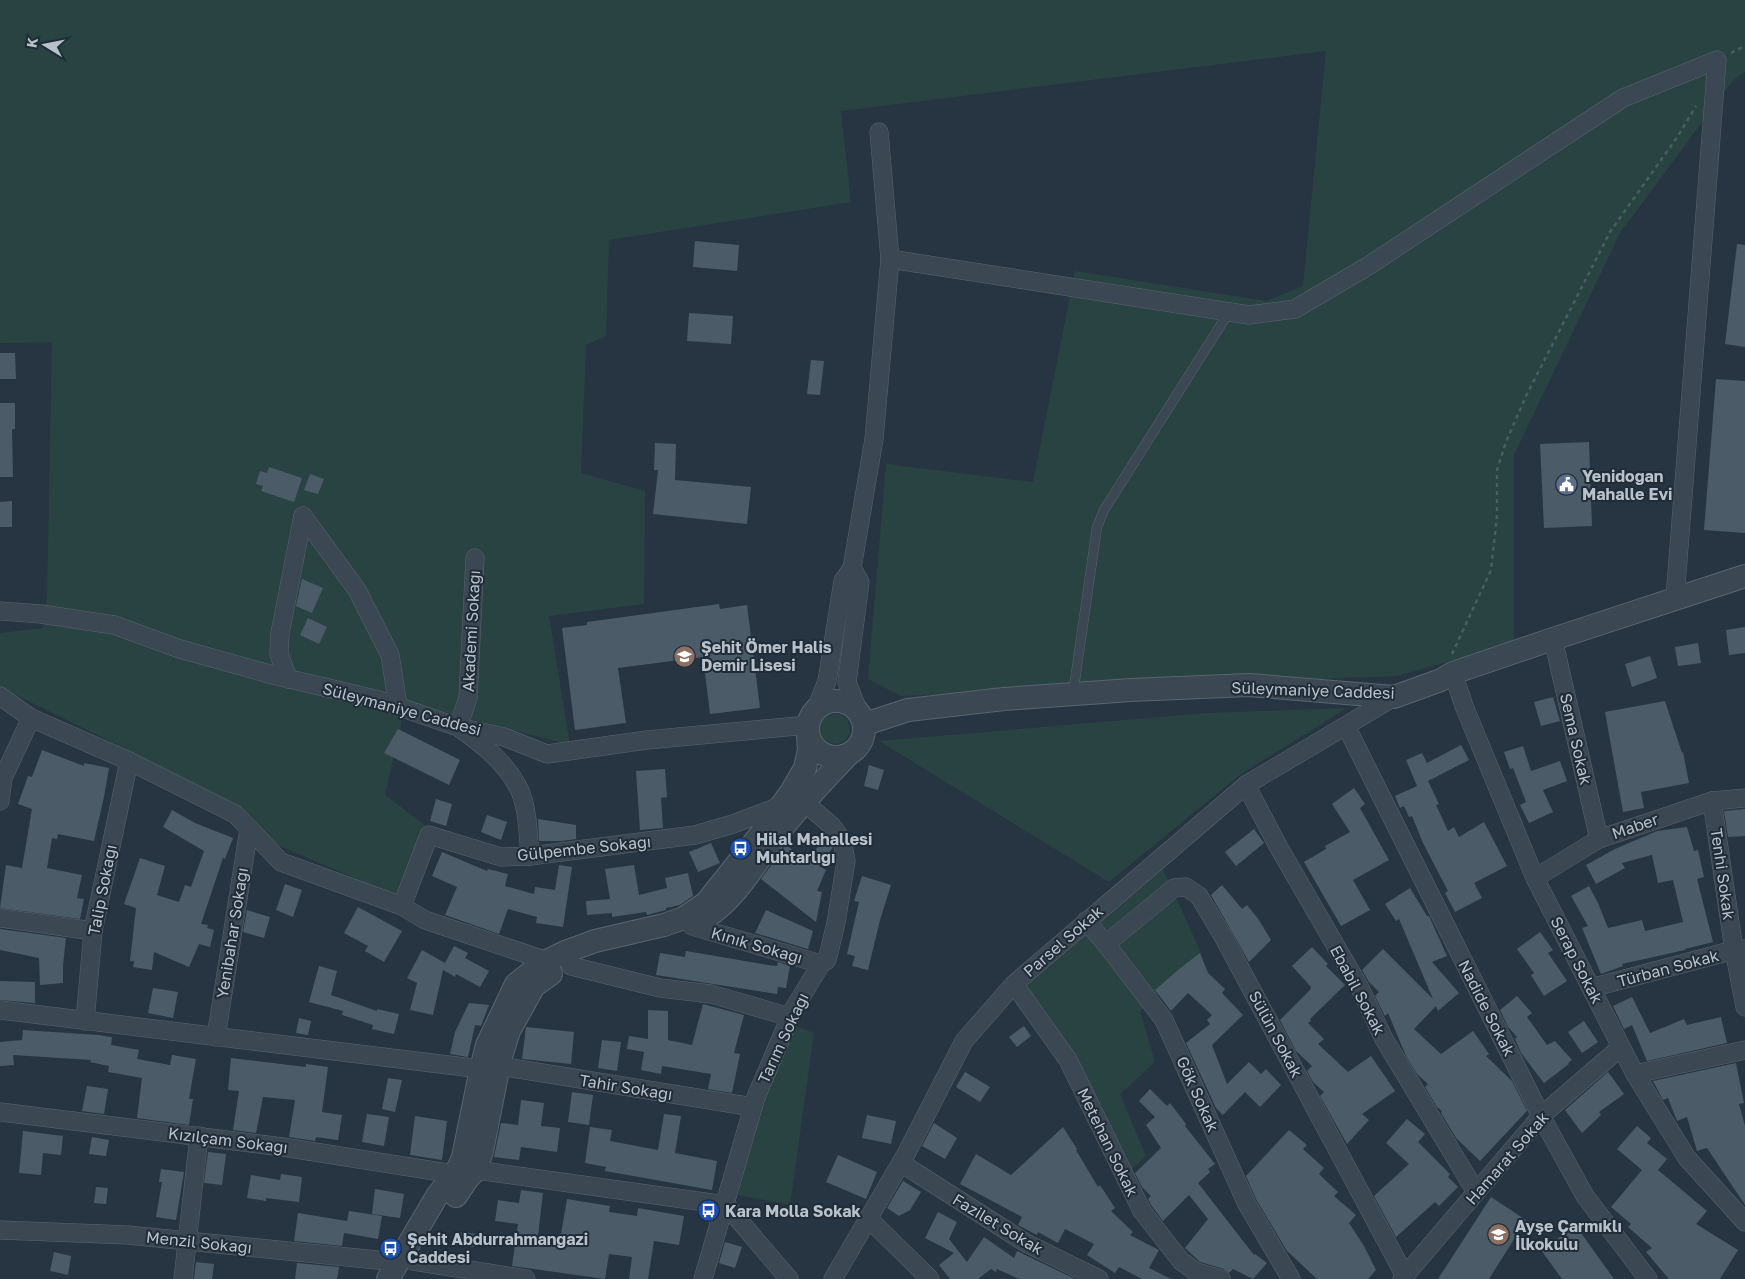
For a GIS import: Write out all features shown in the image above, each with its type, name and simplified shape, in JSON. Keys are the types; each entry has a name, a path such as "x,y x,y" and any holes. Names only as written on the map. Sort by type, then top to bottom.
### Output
{"street":[{"path":"890,259 1249,315 1295,309 1368,266 1623,98 1718,60 1675,598"},
{"path":"490,1067 534,986 552,974 571,966 653,939 678,933 719,909 739,889 777,836 793,804 809,750 811,723 827,681 843,581 852,568 874,439 890,259 879,132"},
{"path":"288,679 279,654 280,633 303,516 357,590 390,655 398,706"},
{"name":"Akademi Sokağı","path":"458,727 468,698 475,558"},
{"path":"400,1270 438,1196 465,1172 463,1158 490,1067 493,1031 516,984 547,961 565,952 595,941 664,925 684,918 698,910 793,804 847,756 856,751 862,743 865,733 861,716 847,682 860,582 852,568"},
{"name":"Süleymaniye Caddesi","path":"861,716 1004,699 1250,685 1394,697 1553,638 1745,576"},
{"name":"Süleymaniye Caddesi","path":"0,611 41,614 114,625 180,649 288,679 379,700 458,727 504,737 547,754 647,740 811,723"},
{"name":"Sema Sokak","path":"1553,638 1599,839"},
{"name":"Serap Sokak","path":"1447,677 1464,706 1535,878 1635,1074 1687,1158 1745,1222"},
{"path":"0,696 31,718 128,761 235,814 281,862 402,906 424,920 547,961 660,988 711,994 790,1017"},
{"name":"Parsel Sokak","path":"834,1279 901,1163 964,1041 1014,984 1246,785 1394,697"},
{"path":"847,756 837,758 819,752 812,744 811,723 823,704 832,701 849,703 861,716"},
{"path":"0,801 3,778 31,718"},
{"name":"Nadide Sokak","path":"1346,726 1541,1116 1585,1196 1648,1279"},
{"path":"458,727 484,746 506,768 520,791 527,816 530,856"},
{"name":"Talip Sokağı","path":"85,1021 93,931 128,761"},
{"name":"Ebabil Sokak","path":"1246,785 1278,846 1359,986 1384,1040 1476,1192"},
{"name":"Maber","path":"1535,878 1599,839 1712,801 1745,795"},
{"name":"Tenhi Sokak","path":"1712,801 1740,950 1745,1007"},
{"name":"Gülpembe Sokağı","path":"402,906 429,835 501,857 530,856 695,835 793,804"},
{"name":"Tarım Sokağı","path":"703,1279 753,1107 790,1017 821,964 827,960 836,923 846,861 842,840 832,826 793,804"},
{"name":"Yenibahar Sokağı","path":"216,1037 249,828"},
{"name":"Sülün Sokak","path":"1106,944 1174,888 1186,887 1199,896 1224,938 1403,1278"},
{"path":"0,918 93,931"},
{"name":"Gök Sokak","path":"1086,921 1164,1020 1247,1204 1291,1279"},
{"name":"Kınık Sokağı","path":"692,926 821,964"},
{"name":"Türban Sokak","path":"1591,988 1740,950"},
{"name":"Metehan Sokak","path":"1014,984 1068,1060 1142,1211 1181,1261 1196,1272 1221,1279"},
{"name":"Tahir Sokağı","path":"0,1010 216,1037 490,1067 753,1107"},
{"name":"Hamarat Sokak","path":"1403,1278 1541,1116 1621,1047"},
{"path":"1635,1074 1745,1050"},
{"name":"Kızılçam Sokağı","path":"0,1112 726,1205"},
{"path":"183,1279 199,1136"},
{"name":"Fazilet Sokak","path":"901,1163 1026,1243 1099,1279"},
{"path":"726,1205 783,1275"},
{"path":"868,1218 930,1279"},
{"name":"Menzil Sokağı","path":"0,1230 128,1235 186,1240 400,1270 526,1279"}],"lane":[{"path":"1073,694 1096,527 1104,510 1229,312"}],"path":[{"path":"1447,677 1458,638 1491,570 1497,516 1497,470 1506,442 1526,396 1610,232 1678,136 1696,106"}],"green space":[{"path":"0,0 1745,0 1745,72 1734,79 1620,233 1514,455 1514,644 1396,676 901,696 868,679 886,464 1033,482 1075,271 1266,301 1303,286 1326,51 841,111 851,202 609,240 606,336 586,345 581,473 645,491 644,604 549,616 570,745 406,702 385,795 425,825 396,896 271,842 237,804 0,687 0,633 43,628 47,597 52,342 0,343"},
{"path":"1347,708 1241,774 1109,882 879,741 1207,713"},
{"path":"835,714 846,718 850,729 846,740 835,744 824,740 820,729 824,718"},
{"path":"1163,869 1201,953 1140,1011 1155,1062 1120,1094 1146,1156 1130,1171 1026,987"},
{"path":"779,1019 814,1033 790,1205 738,1195"}],"building":[{"path":"695,241 739,245 737,271 693,267"},
{"path":"1737,244 1745,245 1745,347 1725,344"},
{"path":"689,313 733,316 731,344 687,341"},
{"path":"0,353 15,353 16,379 0,379"},
{"path":"811,360 824,361 820,395 807,394"},
{"path":"1716,379 1745,381 1745,533 1704,530"},
{"path":"0,403 15,403 15,429 12,429 13,477 0,477"},
{"name":"Yenidoğan Mahalle Evi","path":"1589,442 1592,526 1544,528 1540,444"},
{"path":"655,443 676,444 675,480 751,487 747,524 653,514 658,470 654,470"},
{"path":"269,467 302,478 294,502 261,491 263,486 256,484 260,471 267,473"},
{"path":"310,474 324,479 318,494 304,490"},
{"path":"12,501 12,527 0,527 0,502"},
{"path":"302,579 323,588 312,613 296,606"},
{"path":"719,604 720,609 747,605 760,708 710,714 703,657 618,668 626,723 575,730 562,628 587,625 587,622"},
{"path":"308,618 327,627 319,644 300,635"},
{"path":"1745,627 1745,653 1729,655 1726,630"},
{"path":"1698,643 1701,663 1678,666 1675,647"},
{"path":"1650,656 1657,678 1632,687 1625,664"},
{"path":"1553,697 1560,721 1541,726 1534,702"},
{"path":"1665,701 1683,752 1689,783 1641,792 1644,808 1623,812 1605,712"},
{"path":"398,729 460,760 449,785 384,753"},
{"path":"1461,745 1469,760 1428,781 1439,804 1436,805 1448,831 1454,827 1459,837 1484,822 1507,866 1474,883 1482,898 1455,912 1445,893 1448,891 1423,843 1412,816 1409,817 1404,806 1400,808 1395,796 1417,786 1406,760 1422,753 1427,763"},
{"path":"1523,746 1531,771 1560,761 1567,781 1543,790 1553,812 1529,823 1520,805 1526,802 1513,768 1510,769 1504,752"},
{"path":"42,750 84,766 84,763 109,768 94,841 58,834 57,839 52,838 47,868 82,875 77,898 84,899 80,919 0,908 6,865 22,868 32,809 18,804 28,776 32,777"},
{"path":"869,765 884,770 878,790 864,786"},
{"path":"665,769 667,797 661,798 663,828 640,830 636,771"},
{"path":"1354,788 1365,804 1360,808 1389,860 1353,880 1370,910 1341,926 1304,862 1326,849 1325,846 1350,832 1332,804"},
{"path":"436,799 452,804 446,826 430,821"},
{"path":"1745,809 1745,836 1728,837 1724,811"},
{"path":"172,810 195,823 233,838 225,859 223,858 201,924 208,925 207,928 214,930 210,947 199,944 189,967 154,952 152,970 133,967 134,961 130,961 136,908 124,904 140,858 165,866 157,895 179,902 185,885 191,887 204,851 163,827"},
{"path":"487,815 507,822 501,840 481,832"},
{"path":"538,819 576,825 576,839 539,841"},
{"path":"1687,827 1694,851 1698,850 1704,877 1697,879 1713,942 1622,964 1623,966 1601,974 1582,928 1588,926 1571,896 1589,886 1608,928 1642,920 1645,931 1683,922 1673,880 1658,883 1652,855 1622,863 1625,868 1596,884 1586,865 1615,849 1657,831"},
{"path":"1254,829 1264,843 1236,866 1225,852"},
{"path":"825,835 833,847 819,866 826,870 817,891 822,892 816,922 761,879 786,845 808,862"},
{"path":"711,843 720,863 698,872 689,852"},
{"path":"442,852 487,871 488,869 508,874 505,886 534,894 535,887 555,890 559,865 572,867 563,927 536,923 537,917 508,909 499,934 445,915 457,887 432,876"},
{"path":"634,865 639,895 667,888 665,878 688,873 693,896 680,905 647,915 646,912 612,917 612,913 587,915 586,901 610,899 605,869"},
{"path":"862,876 891,885 868,970 852,966 855,956 847,954 859,902 854,901"},
{"path":"285,884 302,890 293,917 276,910"},
{"path":"1222,885 1242,909 1247,905 1271,940 1249,962 1211,895"},
{"path":"1410,888 1427,916 1429,916 1447,956 1432,962 1459,993 1438,1011 1436,1006 1414,1029 1441,1054 1473,1031 1489,1054 1486,1056 1512,1081 1527,1111 1480,1161 1456,1138 1441,1113 1442,1111 1437,1107 1425,1087 1428,1084 1417,1074 1406,1056 1388,1013 1385,1016 1375,996 1379,992 1369,982 1362,970 1383,949 1433,999 1399,919 1396,921 1385,904"},
{"path":"358,907 402,931 384,962 365,951 368,946 344,933"},
{"path":"247,910 270,917 264,938 243,932"},
{"path":"766,910 813,931 808,949 755,933"},
{"path":"0,929 66,938 63,983 40,985 39,958 0,950"},
{"path":"1540,932 1553,950 1548,953 1567,981 1544,996 1531,975 1534,973 1517,949"},
{"path":"454,946 468,953 465,958 489,971 480,987 456,974 455,977 443,970 433,1015 410,1010 417,983 407,978 422,950 445,963"},
{"path":"1312,947 1328,964 1326,966 1345,985 1308,1023 1324,1039 1318,1044 1348,1072 1371,1056 1395,1091 1362,1114 1369,1120 1347,1144 1320,1096 1324,1092 1313,1082 1307,1071 1312,1066 1296,1051 1280,1020 1310,990 1311,987 1292,966"},
{"path":"686,951 768,965 777,966 778,962 790,966 786,988 778,987 777,994 656,975 660,953 685,957"},
{"path":"1200,953 1208,973 1225,989 1222,993 1243,1015 1212,1045 1227,1084 1249,1062 1261,1074 1266,1069 1281,1085 1260,1107 1245,1092 1223,1115 1216,1108 1186,1043 1210,1024 1207,1020 1212,1015 1188,993 1171,1011 1155,990"},
{"path":"319,966 337,971 331,995 377,1011 377,1009 399,1014 394,1034 372,1029 373,1025 342,1015 343,1011 309,1002"},
{"path":"0,981 35,982 35,1003 0,1000"},
{"path":"153,988 178,992 173,1018 148,1013"},
{"path":"1517,996 1532,1013 1527,1017 1547,1045 1555,1041 1572,1060 1544,1083 1521,1053 1515,1039 1517,1037 1508,1027 1500,1010"},
{"path":"1632,997 1650,1033 1684,1019 1687,1025 1721,1017 1727,1043 1647,1061 1632,1025 1624,1029 1613,1006"},
{"path":"469,1003 489,1005 481,1026 475,1025 468,1057 450,1054 455,1032"},
{"path":"703,1004 744,1015 734,1053 740,1054 732,1093 708,1089 711,1074 662,1066 661,1074 641,1070 644,1052 627,1049 629,1036 648,1039 648,1010 668,1011 668,1040 692,1045"},
{"path":"299,1018 311,1021 308,1035 296,1033"},
{"path":"1584,1021 1598,1042 1582,1053 1568,1032"},
{"path":"1024,1026 1031,1036 1017,1047 1009,1037"},
{"path":"526,1027 574,1032 571,1064 522,1059"},
{"path":"23,1030 112,1037 111,1045 139,1050 137,1059 170,1065 172,1055 196,1059 189,1099 193,1099 189,1125 137,1118 142,1078 108,1072 109,1066 90,1062 91,1060 13,1055 14,1065 0,1066 0,1042 22,1040"},
{"path":"602,1040 621,1042 617,1071 598,1068"},
{"path":"231,1058 306,1067 306,1064 328,1067 322,1112 342,1115 338,1140 316,1137 315,1141 289,1137 295,1100 263,1097 256,1133 233,1130 239,1091 228,1090"},
{"path":"1736,1063 1744,1103 1739,1104 1745,1126 1745,1205 1707,1148 1697,1151 1687,1117 1677,1121 1668,1098 1663,1100 1653,1081"},
{"path":"965,1072 990,1087 980,1102 956,1087"},
{"path":"1608,1072 1624,1094 1599,1112 1601,1115 1582,1133 1565,1110"},
{"path":"388,1078 402,1080 395,1112 382,1109"},
{"path":"87,1086 108,1089 104,1114 82,1111"},
{"path":"1150,1089 1167,1106 1170,1103 1186,1124 1185,1126 1215,1164 1208,1169 1210,1172 1198,1183 1254,1255 1267,1263 1253,1279 1233,1269 1229,1273 1224,1269 1200,1262 1185,1248 1208,1219 1189,1195 1163,1221 1151,1205 1148,1199 1151,1196 1142,1187 1135,1173 1161,1148 1146,1125 1155,1117 1139,1101"},
{"path":"572,1092 593,1095 589,1125 568,1122"},
{"path":"521,1100 544,1103 541,1126 560,1128 557,1152 521,1147 519,1160 494,1157 501,1123 518,1125"},
{"path":"367,1114 389,1117 384,1146 362,1142"},
{"path":"664,1114 681,1116 675,1153 717,1161 712,1190 605,1171 606,1167 585,1163 590,1127 612,1130 610,1141 658,1150"},
{"path":"867,1115 896,1121 891,1144 862,1138"},
{"path":"415,1116 447,1121 442,1160 410,1155"},
{"path":"1407,1119 1425,1134 1418,1142 1450,1174 1448,1177 1458,1187 1439,1206 1435,1202 1396,1237 1374,1196 1409,1164 1386,1143"},
{"path":"934,1123 957,1138 945,1159 922,1146"},
{"path":"1637,1126 1651,1138 1647,1143 1667,1159 1658,1170 1707,1211 1696,1224 1738,1250 1720,1279 1669,1279 1646,1252 1652,1248 1628,1227 1631,1224 1611,1207 1642,1170 1617,1149"},
{"path":"1063,1127 1098,1187 1100,1185 1115,1208 1111,1211 1133,1232 1130,1235 1159,1250 1149,1268 1171,1279 1142,1279 1119,1267 1115,1273 1087,1255 1094,1244 1065,1229 1058,1243 1038,1232 1037,1235 1018,1225 1022,1217 960,1184 976,1154 1011,1175"},
{"path":"1289,1130 1307,1145 1303,1149 1324,1168 1319,1174 1338,1192 1334,1196 1356,1215 1349,1223 1364,1246 1376,1270 1368,1279 1317,1279 1287,1251 1256,1199 1246,1176"},
{"path":"23,1131 63,1136 61,1155 43,1153 41,1175 19,1173"},
{"path":"92,1137 109,1140 106,1156 89,1154"},
{"path":"208,1152 226,1154 222,1185 204,1183"},
{"path":"838,1155 877,1172 866,1199 826,1182"},
{"path":"161,1169 184,1172 176,1220 156,1217 162,1182 159,1182"},
{"path":"281,1174 302,1177 299,1202 266,1198 266,1201 247,1198 251,1175 280,1180"},
{"path":"903,1181 921,1192 910,1210 899,1216 887,1208"},
{"path":"96,1187 108,1188 106,1204 94,1203"},
{"path":"375,1189 404,1194 400,1218 372,1214"},
{"path":"521,1190 543,1193 538,1236 560,1240 567,1199 610,1206 609,1212 637,1216 638,1208 684,1216 679,1245 654,1241 648,1279 629,1279 632,1257 609,1254 605,1279 512,1266 518,1224 495,1221 498,1200 519,1203"},
{"path":"1491,1197 1526,1220 1489,1279 1438,1279"},
{"path":"349,1211 382,1216 378,1239 344,1233 342,1246 294,1241 298,1213 347,1221"},
{"path":"938,1212 957,1222 949,1239 967,1262 984,1237 1014,1258 1017,1251 1075,1279 1019,1279 997,1269 996,1272 991,1269 978,1279 950,1279 939,1265 954,1253 925,1238"},
{"path":"1576,1226 1614,1279 1562,1279 1541,1250"},
{"path":"461,1232 477,1234 475,1247 459,1245"},
{"path":"725,1242 742,1247 735,1268 719,1263"},
{"path":"54,1252 71,1256 68,1275 50,1271"},
{"path":"196,1262 214,1264 212,1279 194,1279"},
{"path":"297,1263 339,1267 337,1279 295,1279"}],"place":[{"name":"Yenidoğan Mahalle Evi","path":"1566,485"},
{"name":"Şehit Ömer Halis Demir Lisesi","path":"685,656"},
{"name":"Hilal Mahallesi Muhtarlığı","path":"740,848"},
{"name":"Kara Molla Sokak","path":"709,1211"},
{"name":"Ayşe Çarmıklı İlkokulu","path":"1499,1235"},
{"name":"Şehit Abdurrahmangazi Caddesi","path":"391,1248"}]}
